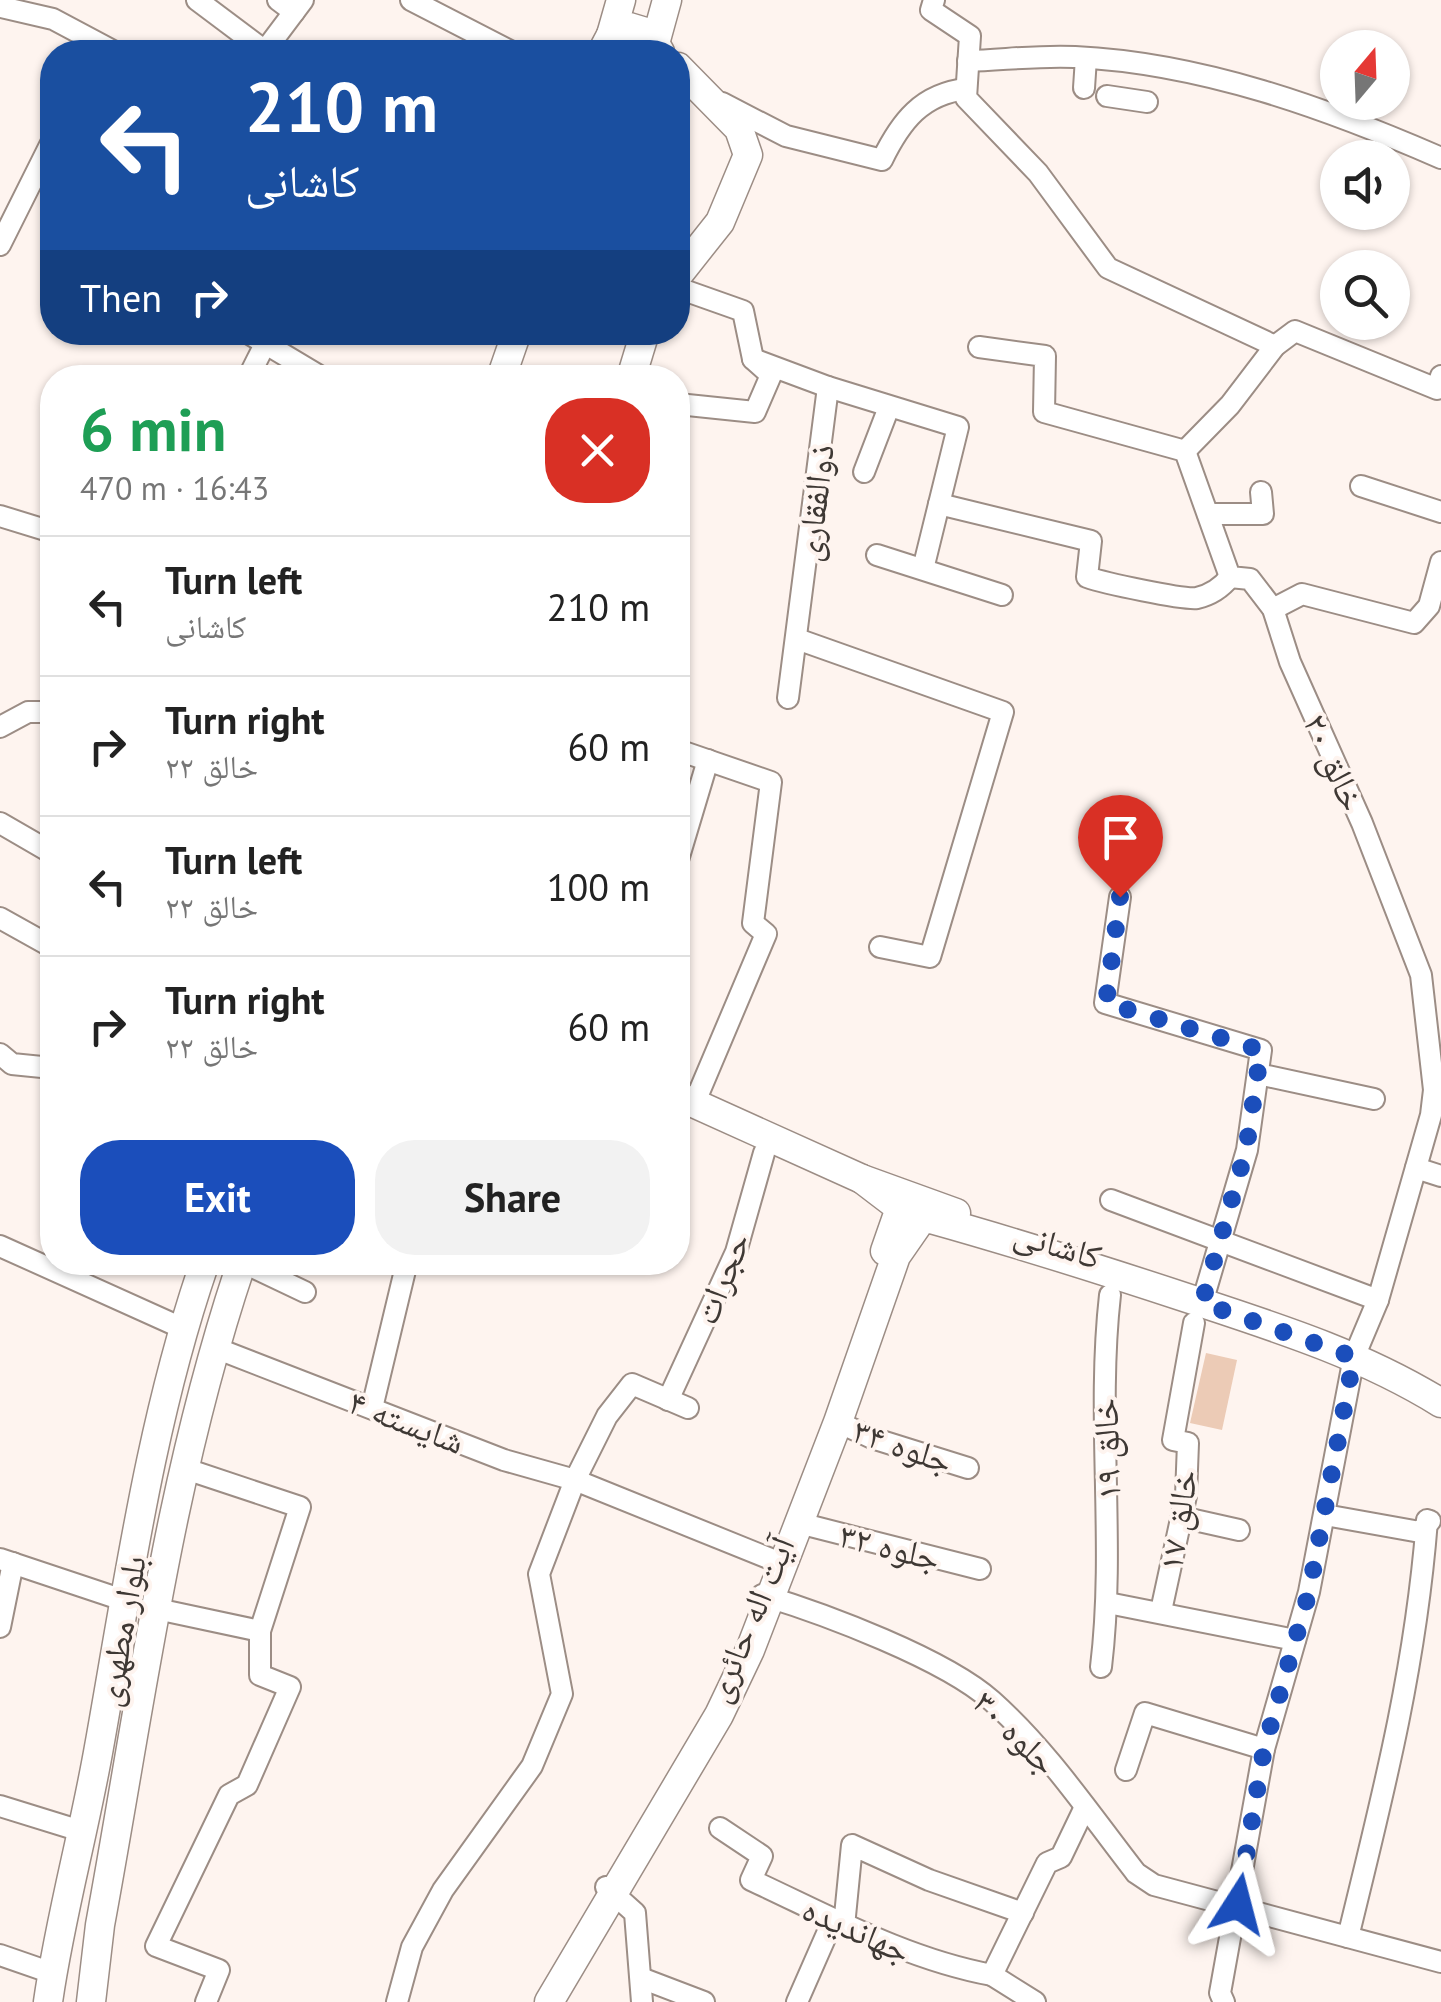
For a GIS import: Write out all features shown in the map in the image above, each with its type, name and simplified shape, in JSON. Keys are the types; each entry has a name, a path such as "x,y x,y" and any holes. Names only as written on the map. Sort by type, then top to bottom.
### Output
{"street":[{"path":"197,0 249,40"},
{"path":"410,0 489,40"},
{"path":"450,20 458,0"},
{"path":"607,40 621,0"},
{"path":"664,40 667,0"},
{"path":"934,0 931,10 970,36 966,98 1038,172 1108,268 1275,346"},
{"path":"271,40 292,4"},
{"path":"1,5 53,20 98,40"},
{"path":"611,40 629,27 640,28 652,40"},
{"path":"968,61 1086,58 1125,63 1280,96 1341,115 1441,158"},
{"path":"1084,88 1086,58"},
{"path":"1125,63 1114,97 1147,102"},
{"path":"690,77 739,129 748,156 720,222 690,260"},
{"path":"712,98 786,136 882,160 906,119 922,103 938,92 966,89"},
{"path":"0,245 40,166"},
{"path":"690,292 743,311 753,359 771,375 755,412 690,405"},
{"path":"1185,451 1230,405 1275,346 1295,330 1440,385"},
{"path":"268,345 301,365"},
{"path":"980,346 1045,356 1044,412 1185,451"},
{"path":"753,359 888,408 958,427 923,569"},
{"name":"ذوالفقاری","path":"788,698 828,387"},
{"path":"864,472 888,408"},
{"path":"1185,451 1230,577"},
{"path":"1362,486 1441,512"},
{"path":"1208,514 1264,514 1261,492"},
{"path":"940,504 1091,541 1088,577 1109,585 1194,598 1222,587 1230,577"},
{"path":"0,516 40,528"},
{"path":"877,555 1002,595"},
{"path":"1230,577 1250,580 1272,609 1302,594 1414,622 1435,609 1441,562"},
{"name":"خالق ۲۰","path":"1224,2002 1220,1993 1264,1749 1325,1515 1358,1351 1378,1300 1434,1090 1422,975 1362,823 1290,662 1272,609"},
{"path":"797,638 1002,712 930,958 880,947"},
{"path":"0,727 28,712 40,712"},
{"path":"690,754 771,782 753,923 766,934 690,1091"},
{"path":"690,820 708,760"},
{"path":"0,823 40,846"},
{"path":"1120,897 1106,1003 1261,1050 1246,1150 1201,1305"},
{"path":"0,918 40,940"},
{"path":"0,1054 12,1064 40,1067"},
{"path":"1258,1074 1374,1099"},
{"name":"کاشانی","path":"690,1108 862,1179 1201,1305"},
{"name":"کاشانی","path":"690,1109 764,1153 900,1208 1358,1351 1441,1387"},
{"name":"حجرات","path":"575,1480 607,1416 632,1384 678,1404 736,1252 764,1153"},
{"path":"1416,1168 1441,1176"},
{"path":"862,1179 900,1208"},
{"path":"1111,1200 1378,1300"},
{"name":"آیت اله حائری","path":"549,2002 708,1715 766,1596 850,1364 900,1208"},
{"path":"931,1218 960,1214"},
{"name":"آیت اله حائری","path":"779,1562 799,1523 838,1422 896,1256 914,1226 931,1218"},
{"path":"0,1246 40,1264"},
{"path":"64,1275 182,1328"},
{"name":"بلوار مطهری","path":"48,2002 84,1832 123,1600 182,1328 200,1275"},
{"name":"بلوار مطهری","path":"91,2002 183,1468 214,1347 238,1275"},
{"path":"269,1275 305,1292"},
{"path":"372,1408 404,1275"},
{"name":"خالق ۱۹","path":"1101,1667 1108,1607 1109,1453 1104,1388 1110,1295"},
{"name":"خالق ۱۷","path":"1161,1611 1181,1517 1188,1443 1173,1440 1201,1305"},
{"name":"شایسته ۴","path":"214,1347 504,1460 575,1480 779,1562"},
{"name":"کاشانی","path":"1358,1351 1441,1403"},
{"name":"جلوه ۳۴","path":"838,1422 872,1438 968,1468"},
{"path":"183,1468 300,1507 260,1632 260,1674 290,1686 247,1786 229,1795 156,1946 219,1970 206,2002"},
{"path":"397,2002 412,1947 532,1766 562,1694 538,1574 575,1480"},
{"path":"1325,1515 1420,1532 1434,1522"},
{"path":"1181,1517 1239,1530"},
{"path":"1348,1936 1431,1594 1434,1522"},
{"name":"جلوه ۳۲","path":"799,1523 980,1569"},
{"path":"0,1627 6,1561 123,1600"},
{"name":"جلوه ۳۰","path":"766,1596 940,1664 990,1699 1047,1758 1136,1873 1154,1885 1238,1904 1441,1962"},
{"path":"1108,1607 1161,1611 1295,1640"},
{"path":"157,1609 260,1632"},
{"path":"1126,1770 1145,1712 1264,1749"},
{"path":"100,1740 133,1746"},
{"path":"0,1806 84,1832"},
{"path":"992,1975 1047,1863 1061,1858 1085,1807"},
{"name":"جهاندیده","path":"720,1828 762,1856 751,1880 838,1923 946,1966 992,1975 1035,2002"},
{"path":"797,2002 838,1923 852,1846 929,1880 1023,1913"},
{"path":"610,1888 635,1913 642,2002"},
{"name":"آیت اله حائری","path":"538,2002 610,1888"},
{"path":"0,1956 52,1973"},
{"path":"641,1978 704,2002"}],"shaded area":[{"path":"1206,1353 1237,1360 1222,1430 1190,1423"}],"route":[{"path":"1120,897 1106,1003 1261,1050 1246,1150 1202,1303 1354,1357 1309,1592 1264,1749 1238,1904"}]}
